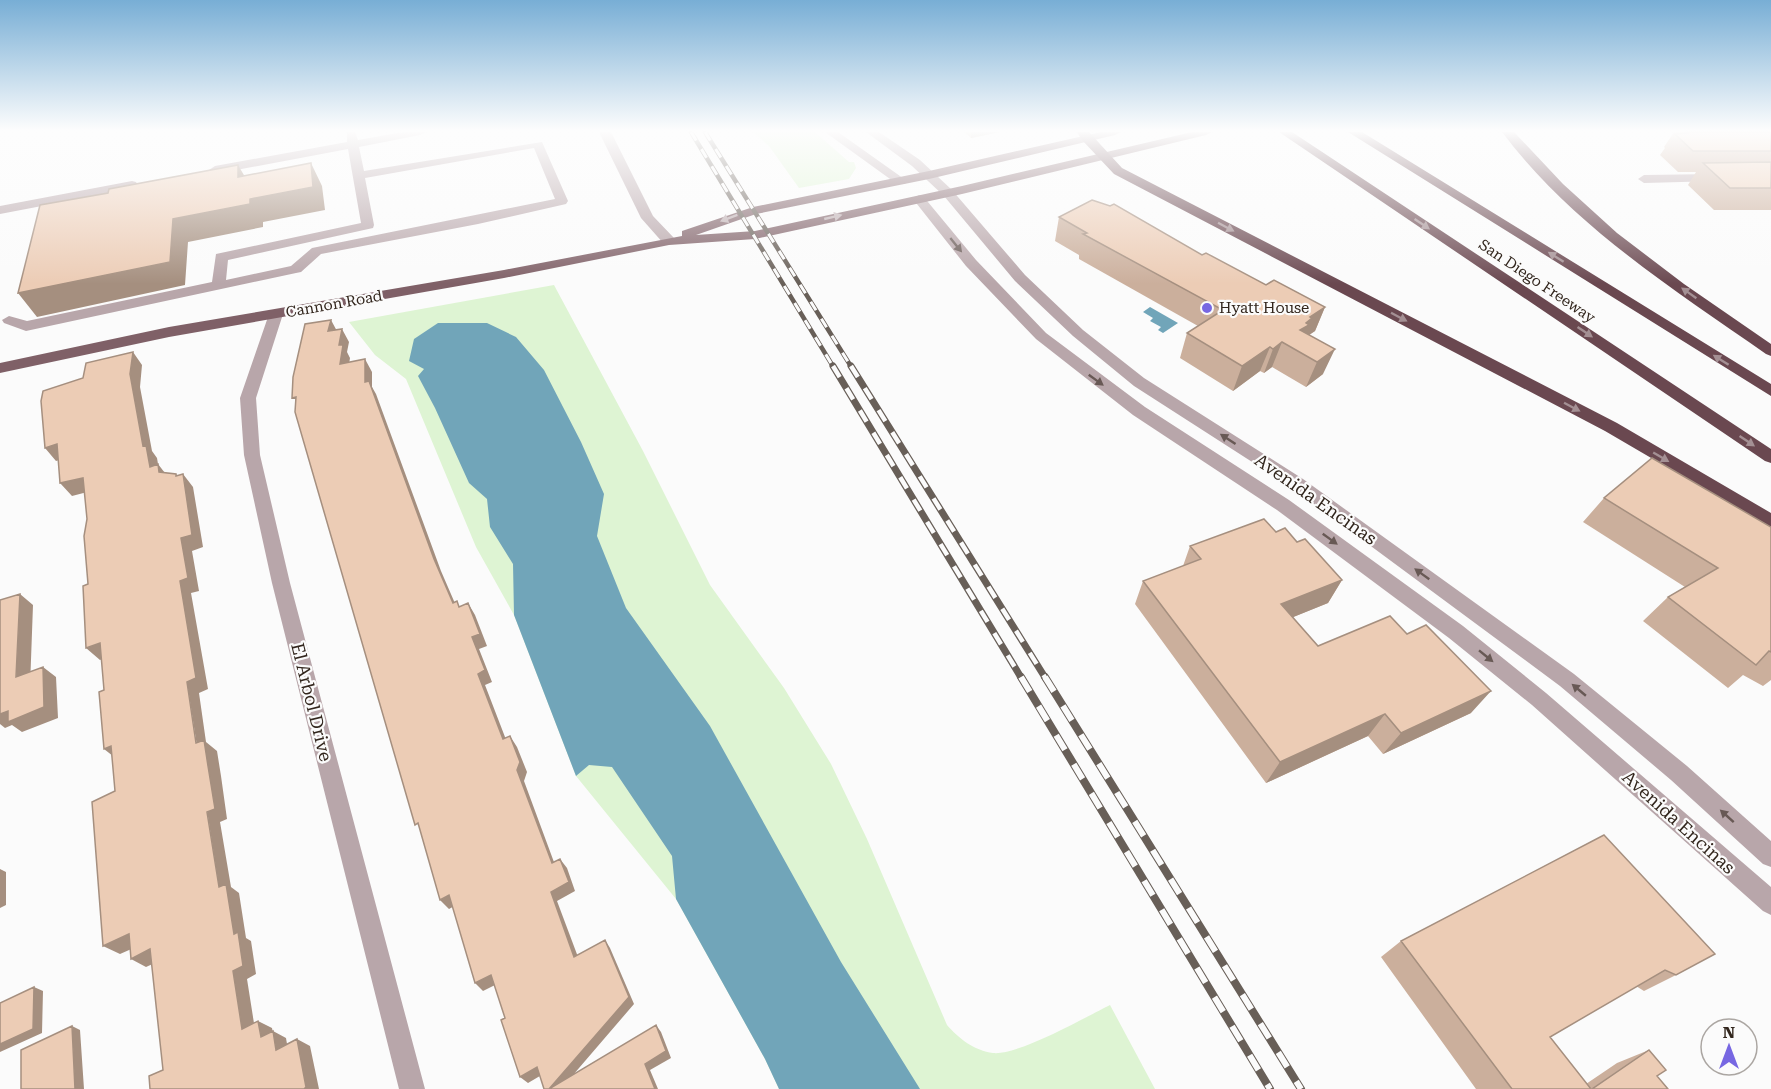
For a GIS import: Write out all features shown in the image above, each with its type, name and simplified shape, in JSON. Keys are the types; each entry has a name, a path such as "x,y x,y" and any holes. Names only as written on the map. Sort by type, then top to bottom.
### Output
{"highway":[{"path":"1142,183 1611,427 1771,521"},
{"name":"San Diego Freeway","path":"1361,183 1771,457"},
{"name":"San Diego Freeway","path":"1436,183 1771,391"},
{"path":"1554,183 1590,217 1658,272 1771,351"}],"main road":[{"name":"Cannon Road","path":"669,241 742,213 892,183"},
{"name":"Cannon Road","path":"0,368 169,332 504,274 669,241 755,235 991,183"}],"street":[{"path":"0,210 141,183"},
{"path":"219,285 221,257 368,225 360,183"},
{"path":"9,320 26,326 296,269 317,251 478,220 562,201 554,183"},
{"path":"630,183 647,218 669,241"},
{"name":"Avenida Encinas","path":"937,183 1020,278 1078,333 1139,382 1297,483 1567,680 1679,773 1771,856"},
{"name":"Avenida Encinas","path":"919,199 971,263 1041,336 1139,411 1283,505 1407,594 1539,699 1771,903"},
{"name":"El Arbol Drive","path":"276,314 248,398 252,455 281,583 412,1089"},
{"path":"1283,505 1297,483"}],"green space":[{"path":"795,183 828,183 799,188"},
{"path":"554,285 643,451 710,585 784,688 831,764 867,839 947,1025 956,1035 973,1047 986,1052 1004,1052 1052,1035 1110,1005 1155,1089 779,1089 765,1059 676,899 576,776 514,615 476,547 406,379 375,355 349,322"}],"water":[{"path":"1150,307 1178,323 1163,333 1158,330 1161,327 1150,321 1153,318 1143,312"},
{"path":"438,323 487,323 516,337 544,370 581,442 604,494 597,536 626,608 710,726 841,962 920,1089 779,1089 765,1059 676,899 672,856 612,767 589,765 576,776 514,615 513,564 490,527 487,499 469,483 418,376 424,369 409,361 414,339"}],"building":[{"path":"142,183 313,183 313,187 250,199 250,204 173,219 170,262 18,293 40,205 108,193 109,189"},
{"path":"1724,183 1771,183 1771,188 1730,188"},
{"path":"1092,200 1110,206 1114,204 1202,255 1206,253 1266,285 1274,280 1325,307 1310,317 1312,318 1306,323 1309,325 1300,330 1335,349 1317,362 1282,342 1273,349 1270,347 1242,366 1187,333 1223,310 1083,234 1087,233 1059,217"},
{"path":"331,320 328,331 342,329 339,345 343,345 340,364 365,359 365,382 369,381 434,559 453,603 457,601 459,607 468,603 480,634 472,637 485,670 478,674 503,739 510,736 520,762 517,770 552,863 560,859 569,882 551,892 574,957 605,940 629,997 549,1089 544,1089 537,1067 520,1077 501,1020 505,1018 491,975 475,983 449,895 440,900 418,823 415,825 295,412 296,397 292,398 293,377 305,324"},
{"path":"133,352 130,374 143,446 146,445 150,467 158,464 159,472 176,474 176,476 183,474 192,535 181,538 188,578 180,581 196,678 187,682 196,743 204,740 215,809 207,812 219,887 226,884 234,934 238,932 243,966 233,971 242,1029 258,1021 261,1037 273,1031 276,1050 297,1039 306,1087 304,1089 150,1089 149,1076 163,1070 150,949 131,959 129,934 103,946 92,802 115,791 111,746 104,749 99,692 104,690 100,643 86,648 83,586 88,584 84,536 87,519 83,478 60,483 57,444 45,448 41,401 43,391 83,378 86,363"},
{"path":"1652,458 1771,527 1771,652 1769,651 1756,665 1668,597 1718,568 1604,498"},
{"path":"1264,519 1276,532 1285,528 1297,542 1305,539 1342,580 1281,604 1318,646 1390,616 1407,634 1426,625 1491,691 1401,733 1385,714 1280,762 1143,581 1201,559 1190,546"},
{"path":"20,594 16,677 43,667 44,707 8,722 8,711 0,714 0,600"},
{"path":"1604,835 1715,954 1676,975 1665,970 1550,1037 1591,1089 1512,1089 1401,941"},
{"path":"34,987 33,1029 0,1044 0,1003"},
{"path":"656,1025 666,1051 645,1064 655,1089 549,1089"},
{"path":"72,1026 75,1089 21,1089 21,1050"},
{"path":"1649,1050 1666,1070 1657,1076 1668,1089 1592,1089"}],"railway":[{"path":"722,183 834,368"},
{"path":"737,183 852,368"},
{"path":"833,366 1022,679"},
{"path":"851,366 1046,679"},
{"path":"1021,677 1270,1089"},
{"path":"1045,677 1301,1089"}],"place":[{"name":"Hyatt House","path":"1207,308"}]}
